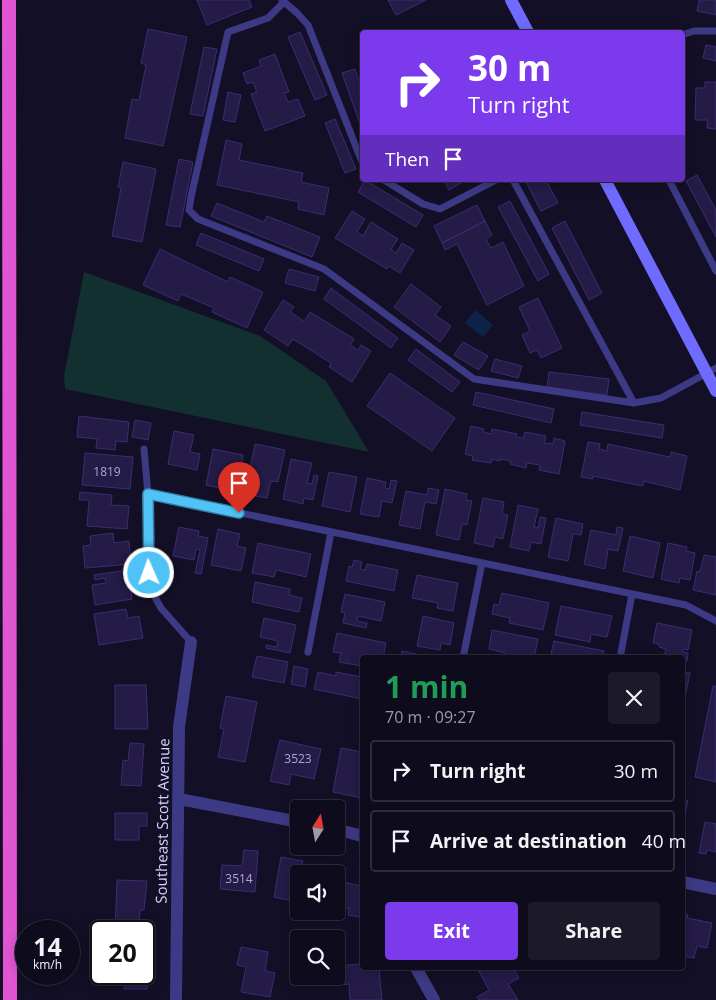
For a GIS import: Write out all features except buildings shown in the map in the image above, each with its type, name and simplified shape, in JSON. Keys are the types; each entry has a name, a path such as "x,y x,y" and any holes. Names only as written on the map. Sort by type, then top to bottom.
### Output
{"highway":[{"path":"9,0 10,1000"}],"main road":[{"path":"511,0 527,30"},
{"path":"606,182 711,370 716,391"}],"street":[{"name":"Southeast Scott Avenue","path":"176,1000 179,727 191,642"},
{"path":"179,799 290,820"},
{"path":"345,831 360,835"},
{"path":"685,883 716,889"},
{"path":"417,970 434,1000"}],"lane":[{"path":"360,157 308,25 297,13 283,1 268,18 228,32 189,210 198,219 324,268 474,379 634,404 661,398 711,370"},
{"path":"685,34 694,31 716,31"},
{"path":"387,182 423,204 440,209 492,182"},
{"path":"514,182 634,404"},
{"path":"671,182 716,271"},
{"path":"144,449 148,494 150,588 161,608 191,642"},
{"path":"148,494 686,605 716,621"},
{"path":"308,652 331,532"},
{"path":"464,655 482,563"},
{"path":"621,655 632,594"}],"green space":[{"path":"84,272 260,336 326,381 369,452 65,389 64,376"}],"water":[{"path":"475,310 493,325 483,337 465,323"}],"route":[{"path":"149,573 148,494 239,513"}]}
